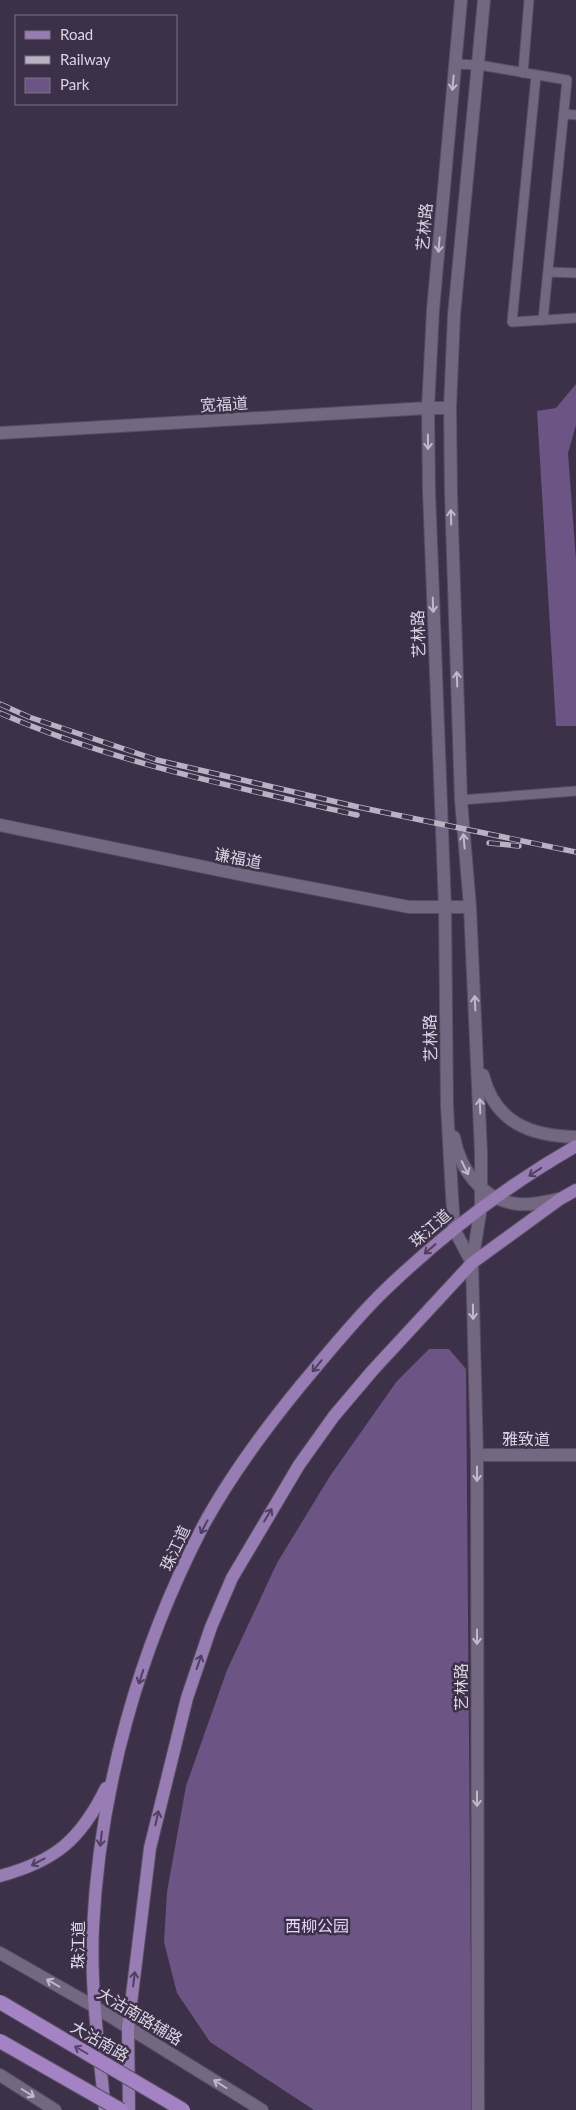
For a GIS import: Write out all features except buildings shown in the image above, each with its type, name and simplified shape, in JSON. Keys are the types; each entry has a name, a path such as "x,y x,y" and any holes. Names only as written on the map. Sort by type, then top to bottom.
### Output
{"highway":[{"name":"大沽南路","path":"0,2002 183,2110"},
{"path":"0,2041 121,2110"}],"main road":[{"name":"珠江道","path":"105,2110 95,2007 93,1927 101,1836 113,1774 135,1694 161,1620 204,1526 243,1461 272,1420 341,1337 384,1291 454,1228 481,1207 576,1146"},
{"path":"129,2110 128,2028 150,1848 186,1698 211,1627 232,1578 299,1465 334,1416 426,1312 472,1263 560,1199 576,1190"},
{"path":"0,1876 25,1869 59,1851 74,1838 96,1808 113,1774"}],"street":[{"name":"艺林路","path":"461,0 433,310 428,408 429,492 445,908 448,1105 454,1228 472,1263"},
{"name":"艺林路","path":"478,2110 477,1455 472,1263 481,1207 482,1188 478,1052 470,907 461,800 450,494 450,408 454,315 484,0"},
{"name":"宽福道","path":"0,433 450,408"},
{"name":"谦福道","path":"0,825 409,907 470,907"},
{"path":"478,1052 489,1093 497,1108 509,1118 535,1131 576,1137"},
{"path":"448,1105 455,1142 461,1160 469,1176 482,1188 495,1198 520,1205 560,1199"},
{"name":"雅致道","path":"477,1455 576,1455"},
{"name":"大沽南路辅路","path":"0,1953 95,2007 262,2110"},
{"path":"0,2075 55,2110"}],"lane":[{"path":"523,73 529,0"},
{"path":"455,64 479,65 572,81 564,114 543,320"},
{"path":"536,76 512,322 576,318"},
{"path":"564,114 576,115"},
{"path":"548,272 576,273"},
{"path":"461,800 576,791"}],"green space":[{"path":"576,384 576,425 568,453 576,560 576,726 556,726 537,411 556,408"},
{"name":"西柳公园","path":"429,1349 449,1349 466,1369 472,2110 314,2110 210,2042 177,1993 164,1942 167,1892 186,1786 227,1670 277,1563 330,1476 397,1381"}],"railway":[{"path":"0,704 29,717 157,760 358,807 576,852"},
{"path":"0,713 43,731 131,760 221,784 357,815"},
{"path":"489,843 519,846"}]}
